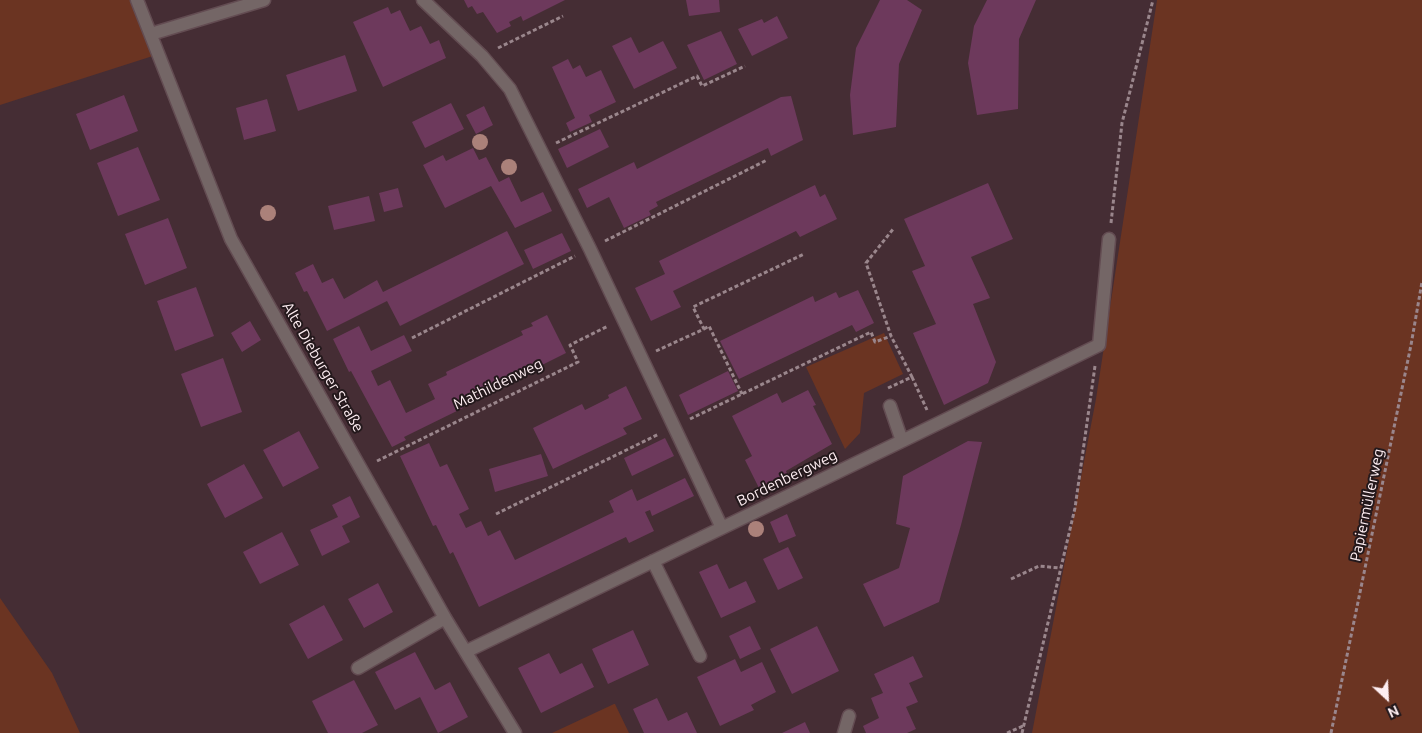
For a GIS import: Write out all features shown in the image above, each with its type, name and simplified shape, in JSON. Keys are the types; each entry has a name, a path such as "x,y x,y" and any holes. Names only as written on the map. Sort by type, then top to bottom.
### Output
{"street":[{"name":"Alte Dieburger Straße","path":"137,0 231,239 445,618 467,651 515,733"},
{"path":"151,34 264,0"},
{"path":"423,0 482,56 510,89 642,358 722,528"},
{"path":"1099,345 1109,239"},
{"name":"Bordenbergweg","path":"467,651 1099,345"},
{"path":"890,406 902,441"},
{"path":"653,561 700,656"},
{"path":"358,668 445,618"},
{"path":"844,733 849,716"}],"path":[{"path":"1109,239 1122,123 1153,0"},
{"path":"482,56 563,16"},
{"path":"540,151 697,76 702,86 745,66"},
{"path":"894,228 866,263 891,336 934,425"},
{"path":"704,329 693,307 804,254"},
{"name":"Papiermüllerweg","path":"1331,733 1412,345 1422,282"},
{"name":"Mathildenweg","path":"362,469 578,362 570,345 622,319"},
{"path":"642,358 709,326 742,394"},
{"path":"859,338 871,332 875,342 891,336"},
{"path":"1022,733 1075,508 1089,399 1099,345"},
{"path":"890,406 882,391 912,377"},
{"path":"1011,579 1039,566 1060,568"},
{"path":"1007,733 1024,726"}],"shaded area":[{"path":"0,0 137,0 159,54 0,105"},
{"path":"1157,0 1422,0 1422,733 1032,733 1096,399"},
{"path":"884,333 903,374 864,393 860,433 845,449 806,367"},
{"path":"0,598 52,673 80,733 0,733"},
{"path":"614,704 629,733 552,733"}],"building":[{"path":"464,0 565,0 523,21 521,16 509,22 511,26 497,33 483,12 477,14 472,6 468,8"},
{"path":"686,0 719,0 720,12 689,16"},
{"path":"880,0 907,0 922,10 899,64 896,127 853,135 850,95 856,48"},
{"path":"987,0 1036,0 1019,39 1018,109 977,115 968,63 974,26"},
{"path":"388,7 391,14 400,10 410,31 421,26 430,44 439,40 446,58 383,87 353,22"},
{"path":"777,16 788,38 752,56 738,29 762,19 764,23"},
{"path":"721,31 737,64 704,80 687,45"},
{"path":"631,37 639,53 663,41 677,68 634,89 612,46"},
{"path":"345,55 357,91 298,111 286,75"},
{"path":"568,59 573,69 580,65 586,77 601,70 616,102 589,115 592,122 570,132 566,123 575,118 552,67"},
{"path":"124,95 138,131 90,150 76,114"},
{"path":"791,96 803,140 771,156 768,148 656,202 658,206 649,211 651,215 624,228 609,197 587,208 578,189 634,162 637,169 781,97"},
{"path":"267,99 276,131 244,140 236,108"},
{"path":"451,103 464,129 425,148 412,122"},
{"path":"484,106 493,125 476,134 466,115"},
{"path":"600,129 609,147 567,168 558,149"},
{"path":"138,147 160,200 118,216 97,163"},
{"path":"473,148 479,160 486,157 499,182 509,177 521,202 543,192 552,211 515,228 491,186 445,208 423,165 443,155 446,161"},
{"path":"988,183 1013,239 971,257 990,298 973,304 996,362 988,383 944,405 913,333 936,324 912,271 925,266 904,219"},
{"path":"815,185 820,197 825,194 837,219 800,237 796,231 673,291 681,307 651,321 635,288 665,274 659,261"},
{"path":"398,188 403,207 384,212 379,193"},
{"path":"369,196 375,221 334,230 328,206"},
{"path":"168,218 187,268 145,285 125,234"},
{"path":"507,231 524,264 400,326 387,301 327,331 307,291 304,292 295,273 313,264 322,283 333,278 344,299 377,280 383,292"},
{"path":"562,233 571,251 533,269 524,250"},
{"path":"196,287 214,336 175,351 157,301"},
{"path":"858,290 874,323 856,332 852,325 739,379 720,341 813,296 815,302 836,292 839,298"},
{"path":"547,315 566,353 462,405 463,408 404,437 406,440 392,447 351,371 349,372 333,339 359,326 371,351 404,335 412,351 371,371 378,386 390,380 406,413 435,399 428,384 447,375 446,372 523,335 521,331 533,326 531,323"},
{"path":"250,321 261,340 242,352 231,333"},
{"path":"223,358 242,412 201,427 181,374"},
{"path":"728,371 738,391 688,415 679,395"},
{"path":"626,386 642,419 623,428 627,434 553,469 533,428 582,404 585,410 609,398 608,395"},
{"path":"808,390 816,405 813,406 832,444 786,471 788,476 760,490 745,460 752,456 732,416 777,393 782,403"},
{"path":"299,431 319,468 283,487 263,450"},
{"path":"665,438 674,456 632,476 624,458"},
{"path":"968,441 982,442 939,602 884,627 863,584 899,568 910,528 896,524 903,476"},
{"path":"429,443 440,467 447,464 469,509 459,514 466,528 481,521 488,536 500,530 515,560 614,512 609,501 632,489 637,501 685,478 694,496 652,516 650,510 645,512 654,531 629,543 626,537 479,607 453,552 450,554 436,525 433,526 400,456"},
{"path":"541,454 548,476 495,492 489,469"},
{"path":"244,464 263,498 225,518 207,484"},
{"path":"350,496 360,517 342,526 350,542 322,556 310,530 338,517 332,505"},
{"path":"787,514 796,536 779,543 770,522"},
{"path":"282,532 299,565 260,584 243,552"},
{"path":"788,547 803,578 778,590 763,559"},
{"path":"717,564 729,589 746,581 756,602 721,618 699,572"},
{"path":"378,583 393,612 364,628 348,599"},
{"path":"324,605 343,640 308,659 289,624"},
{"path":"750,626 761,649 740,659 729,636"},
{"path":"817,626 839,671 792,694 770,649"},
{"path":"633,630 649,665 608,684 592,649"},
{"path":"415,652 435,690 450,682 468,717 438,733 420,697 395,710 375,672"},
{"path":"549,653 560,674 582,663 594,687 541,713 518,668"},
{"path":"913,656 923,677 909,683 918,702 906,707 916,729 907,733 866,733 863,726 879,718 871,698 883,693 874,674"},
{"path":"735,659 741,672 762,662 776,692 751,705 754,710 720,726 697,677"},
{"path":"354,680 378,725 362,733 328,733 312,701"},
{"path":"657,698 668,721 687,712 697,733 644,733 633,709"},
{"path":"805,722 810,733 782,733"}]}
